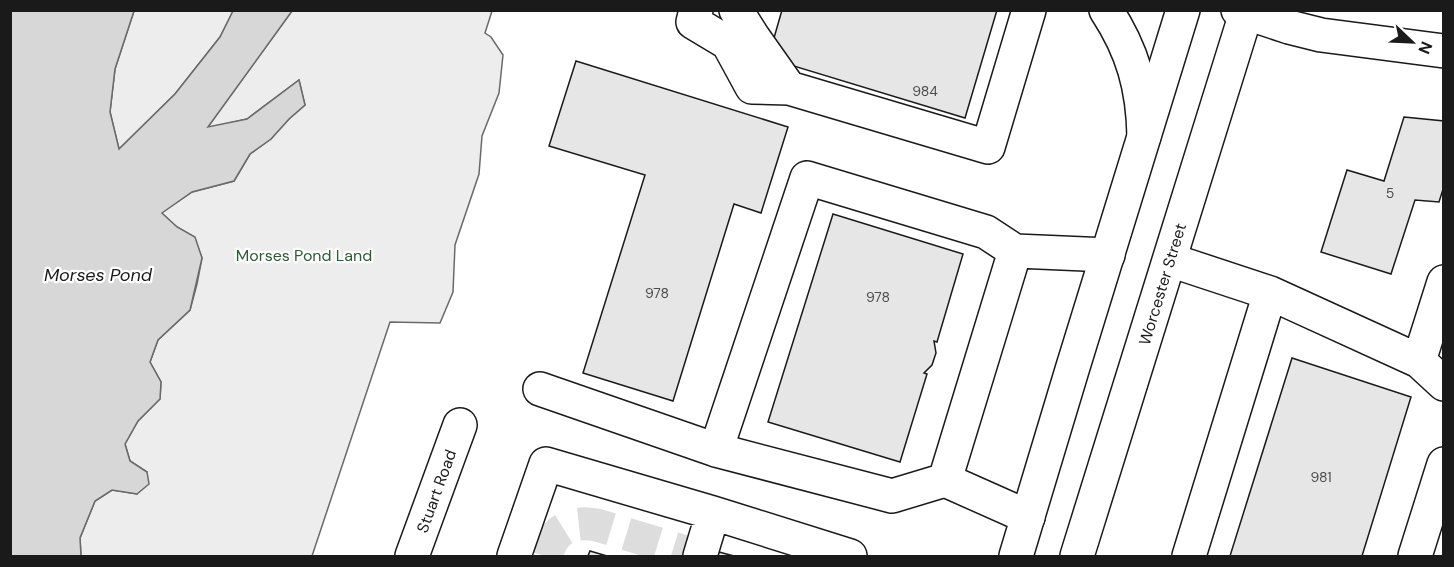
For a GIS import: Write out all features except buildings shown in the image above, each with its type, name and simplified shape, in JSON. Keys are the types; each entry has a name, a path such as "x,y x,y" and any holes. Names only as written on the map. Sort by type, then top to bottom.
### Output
{"main road":[{"path":"696,10 693,22 728,43 752,87 789,88 987,147 1029,10"},
{"path":"736,10 789,88"},
{"path":"1106,10 1136,70 1142,102 1144,140"},
{"path":"1016,556 1183,10"},
{"path":"1244,11 1289,27 1321,35 1443,51"},
{"name":"Worcester Street","path":"1077,556 1170,260 1244,11"},
{"path":"716,450 807,178 986,232 1015,251 1108,255"},
{"path":"945,480 1015,251"},
{"path":"1170,260 1270,293 1419,361 1443,384"},
{"path":"1419,361 1443,282"},
{"path":"1189,556 1270,293"},
{"path":"540,389 716,450 892,496 945,480 1028,517"},
{"name":"Stuart Road","path":"412,556 460,425"},
{"path":"514,556 546,464 849,556"},
{"path":"1415,556 1443,464"},
{"path":"700,556 713,513"}],"shaded area":[{"path":"134,11 233,11 220,37 175,94 119,149 110,112 115,69"},
{"name":"Morses Pond Land","path":"292,11 492,11 485,33 491,37 503,55 499,93 482,136 479,174 455,245 453,292 440,323 390,322 312,556 81,556 80,538 95,501 112,490 137,494 147,472 130,461 125,444 138,421 160,399 161,382 150,362 158,340 190,310 197,284 202,258 194,237 177,227 161,213 192,192 234,181 250,154 271,139 305,105 299,80 247,119 207,128"}],"water":[{"name":"Morses Pond","path":"10,11 134,11 115,69 110,112 119,149 175,94 220,37 233,11 292,11 208,127 247,119 299,80 305,105 271,139 250,154 234,181 192,192 162,213 177,227 195,237 202,258 190,310 158,340 150,362 161,382 160,399 138,421 125,444 130,461 147,472 149,484 137,494 112,490 95,501 80,538 81,556 11,556"}],"tunnel":[{"path":"546,556 558,533 579,524 597,525 699,556"}]}
